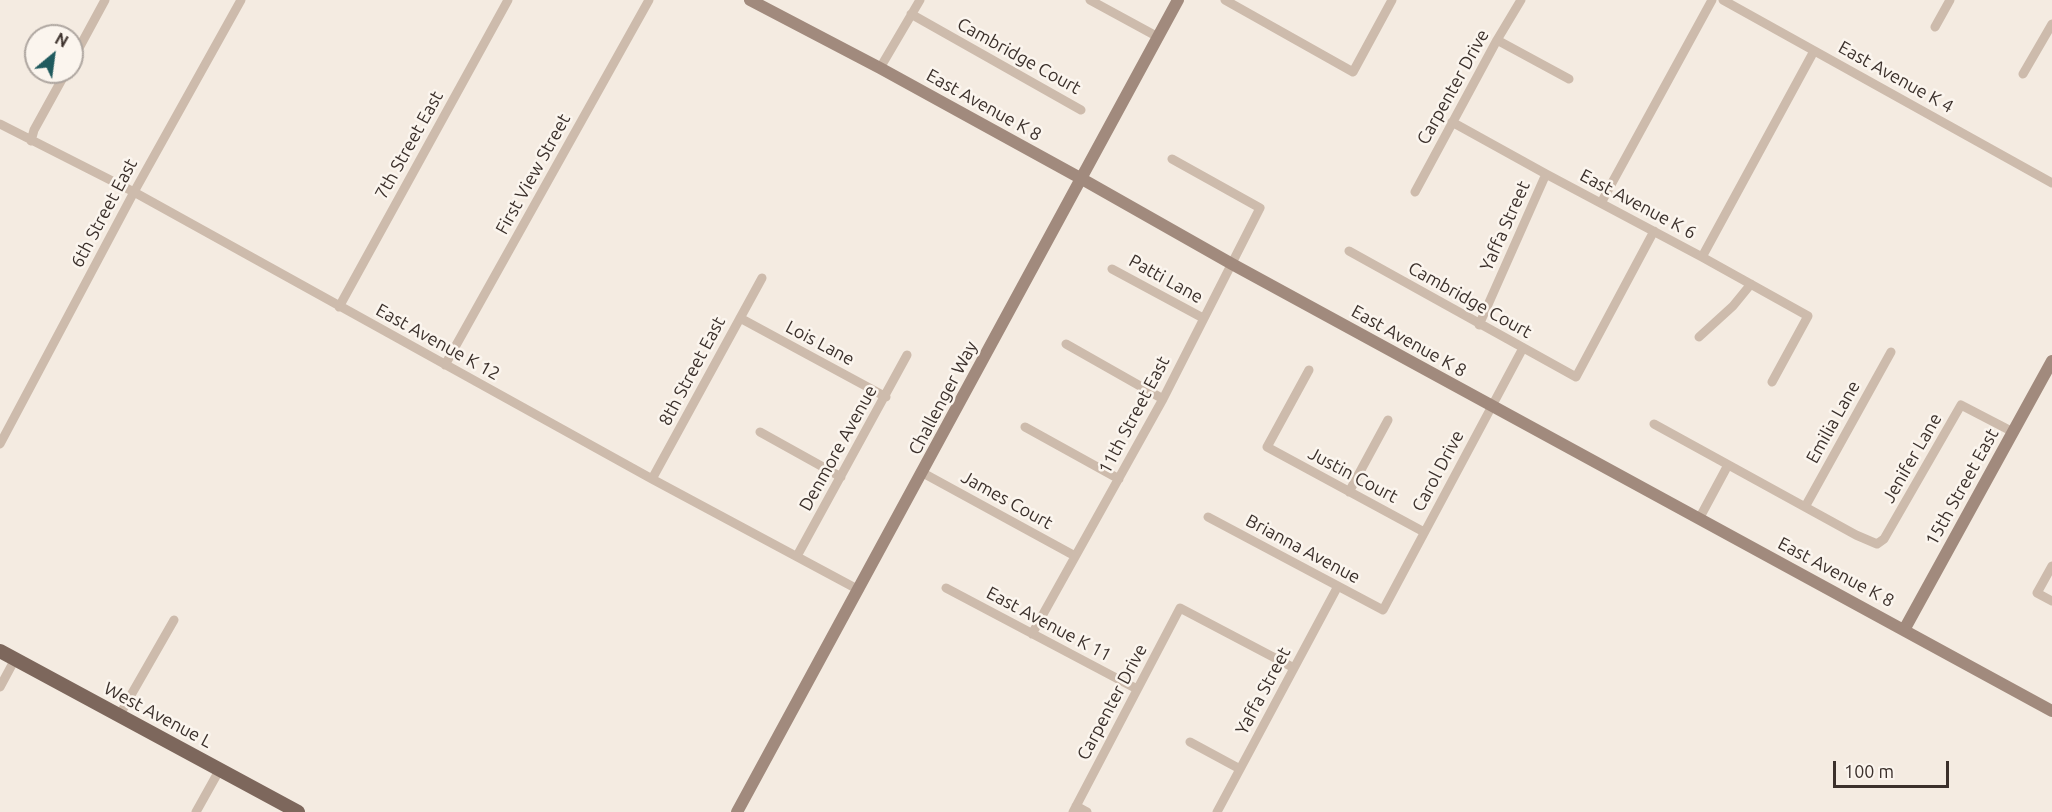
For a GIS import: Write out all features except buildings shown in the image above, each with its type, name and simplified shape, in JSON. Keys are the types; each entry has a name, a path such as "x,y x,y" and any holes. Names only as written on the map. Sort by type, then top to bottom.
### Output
{"main road":[{"name":"West Avenue L","path":"0,651 298,812"}],"street":[{"path":"84,39 105,0"},
{"name":"6th Street East","path":"0,444 134,192 241,0"},
{"name":"7th Street East","path":"339,307 508,0"},
{"name":"First View Street","path":"446,365 649,0"},
{"name":"East Avenue K 8","path":"750,0 880,68 1232,264 2052,711"},
{"path":"880,68 920,0"},
{"path":"1090,0 1158,38"},
{"name":"Challenger Way","path":"737,812 1178,0"},
{"path":"1225,0 1353,72 1392,0"},
{"name":"Carpenter Drive","path":"1415,192 1521,0"},
{"path":"1601,203 1712,0"},
{"name":"East Avenue K 4","path":"1723,0 2052,183"},
{"path":"1935,27 1950,0"},
{"name":"Cambridge Court","path":"911,14 1081,110"},
{"path":"2023,74 2052,24"},
{"path":"1497,40 1569,80"},
{"path":"1702,256 1814,51"},
{"path":"31,141 34,130 59,84"},
{"name":"East Avenue K 6","path":"1452,122 1702,256 1808,316 1772,382"},
{"name":"East Avenue K 12","path":"0,124 134,192 652,480 859,590"},
{"name":"11th Street East","path":"1032,634 1163,399 1260,208 1172,159"},
{"name":"Yaffa Street","path":"1479,325 1546,174"},
{"name":"Cambridge Court","path":"1349,252 1576,377 1654,231"},
{"name":"Patti Lane","path":"1112,269 1203,318"},
{"name":"8th Street East","path":"652,480 762,278"},
{"path":"1699,337 1724,315 1751,284"},
{"name":"Lois Lane","path":"740,318 886,397"},
{"path":"1066,344 1163,399"},
{"name":"Carol Drive","path":"1383,610 1523,348"},
{"name":"Emilia Lane","path":"1805,507 1891,352"},
{"name":"Denmore Avenue","path":"797,556 907,355"},
{"name":"15th Street East","path":"1904,630 2052,361"},
{"name":"Justin Court","path":"1309,370 1267,447 1424,532"},
{"name":"Jenifer Lane","path":"1805,507 1876,544 1884,539 1961,405 2013,432"},
{"path":"1349,492 1388,420"},
{"path":"1654,424 1805,507"},
{"path":"1025,426 1119,479"},
{"path":"760,432 841,477"},
{"path":"1699,519 1728,465"},
{"name":"James Court","path":"923,473 1075,556"},
{"name":"Brianna Avenue","path":"1209,517 1383,610"},
{"path":"2052,566 2037,593 2052,601"},
{"name":"Yaffa Street","path":"1217,812 1338,586"},
{"name":"East Avenue K 11","path":"946,588 1137,689"},
{"name":"Carpenter Drive","path":"1074,809 1180,608 1294,668"},
{"path":"119,716 174,620"},
{"path":"0,687 15,659"},
{"path":"1190,742 1240,769"},
{"path":"196,812 220,769"},
{"path":"1074,809 1087,812"}]}
